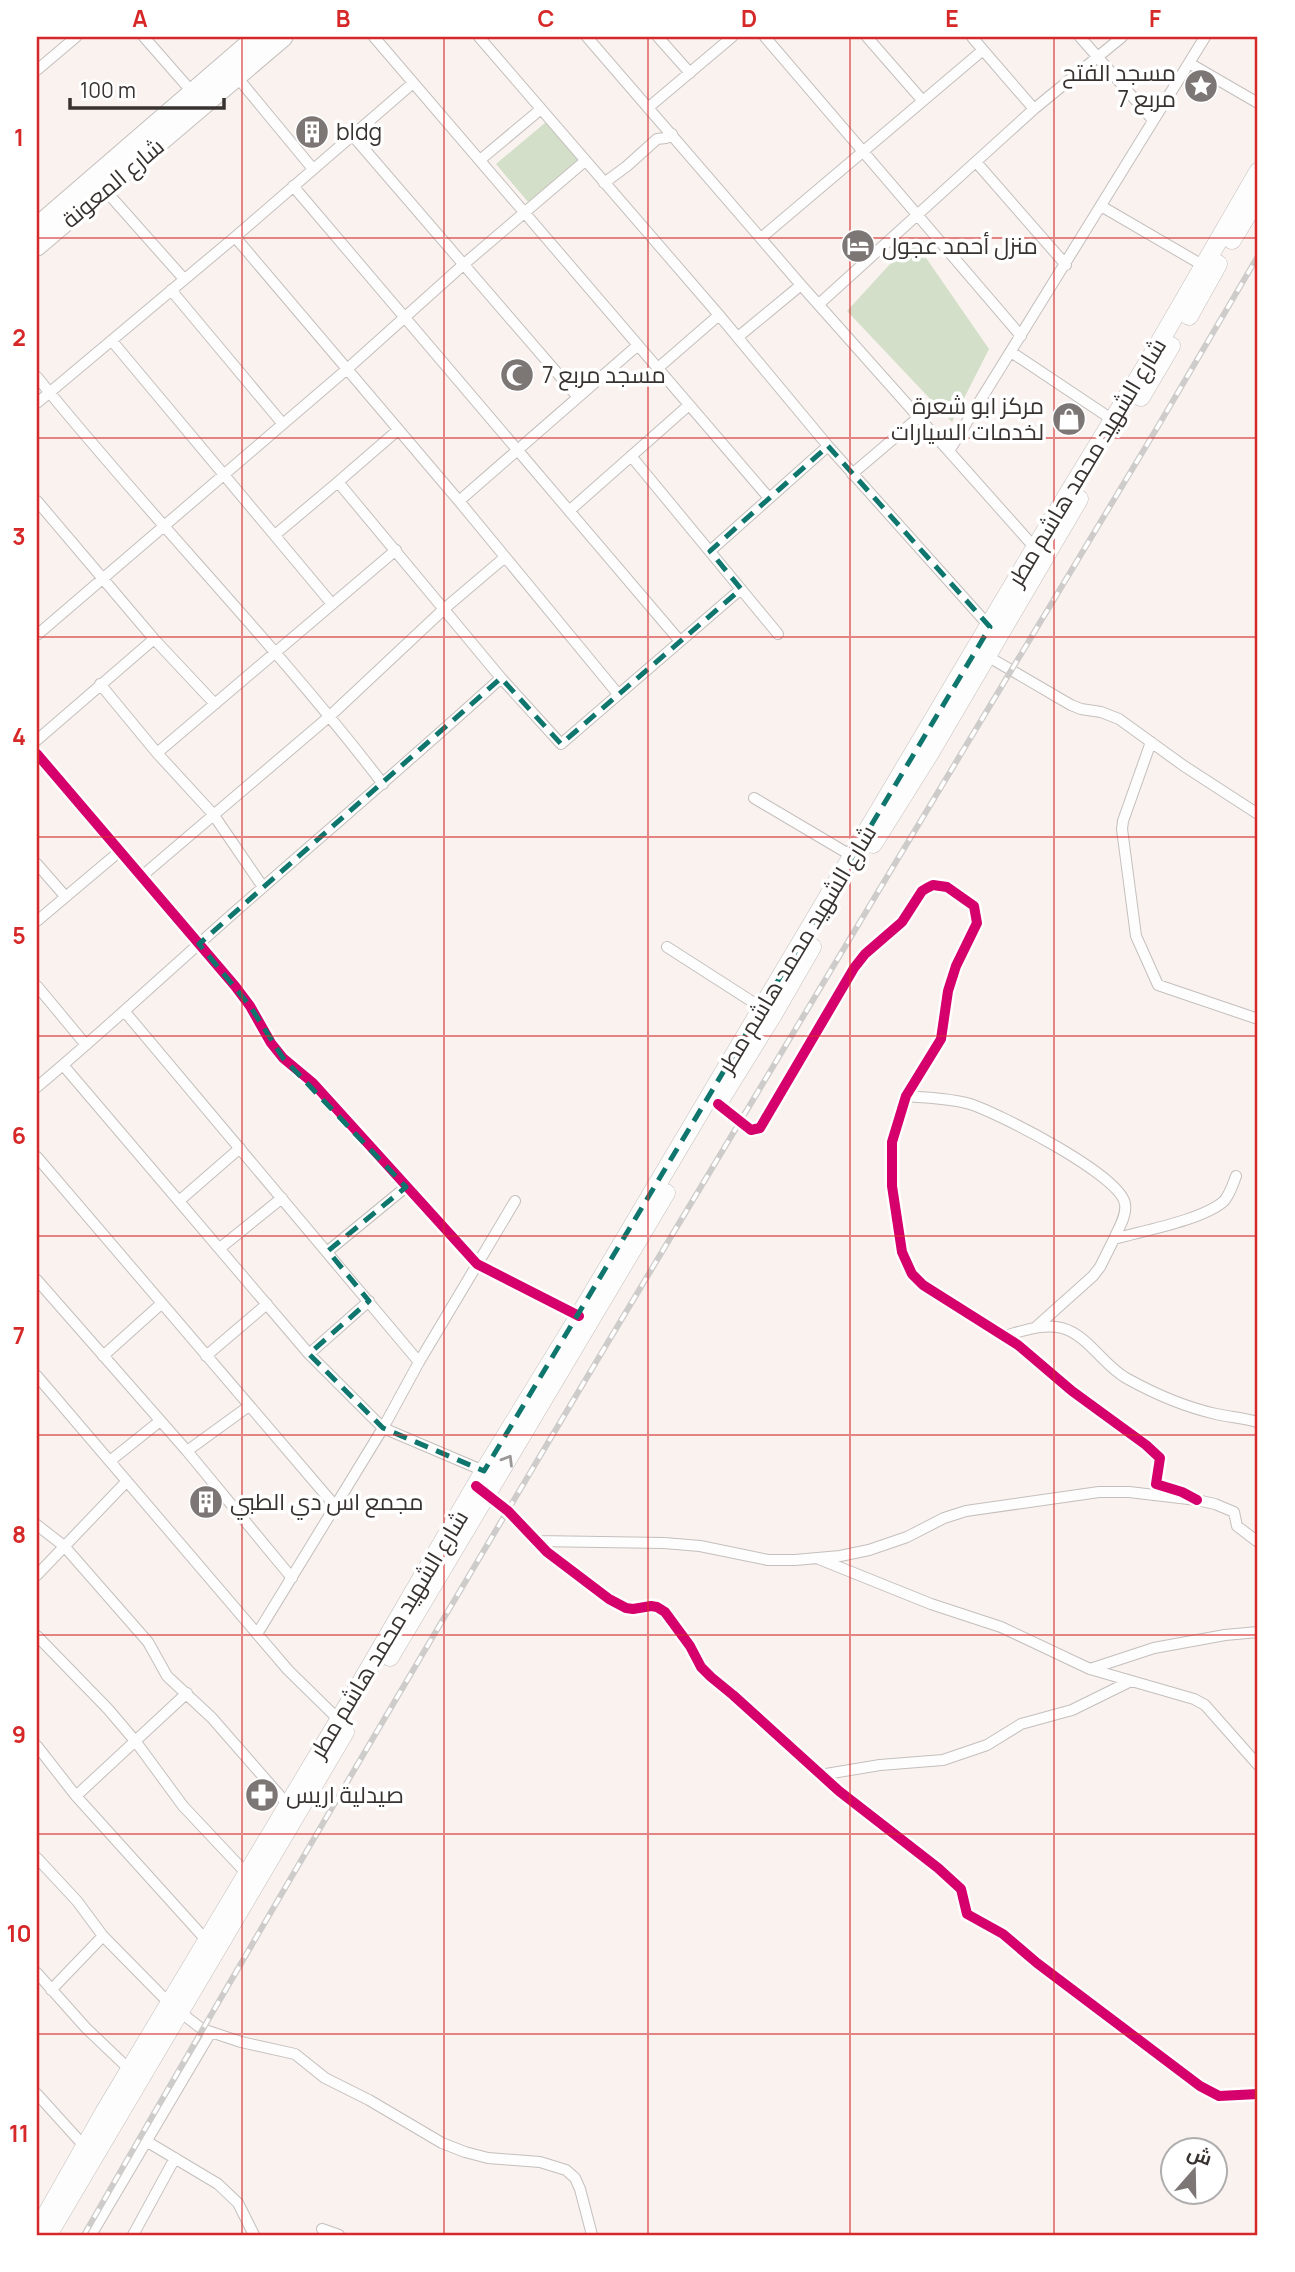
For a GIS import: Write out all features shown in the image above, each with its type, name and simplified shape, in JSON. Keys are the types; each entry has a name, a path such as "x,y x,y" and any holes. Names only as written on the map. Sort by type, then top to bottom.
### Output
{"highway":[{"name":"شارع المعونة","path":"39,221 257,37"},
{"name":"شارع المعونة","path":"37,246 283,37"}],"main road":[{"name":"شارع الشهيد محمد هاشم مطر","path":"48,2235 112,2114 579,1316 1258,172"},
{"name":"شارع الشهيد محمد هاشم مطر","path":"37,2231 85,2147 112,2114 130,2070 175,2007 207,1941 339,1720 775,1013 863,860 1258,199"}],"street":[{"path":"37,70 76,37"},
{"path":"144,37 193,93"},
{"path":"374,37 769,498"},
{"path":"479,37 738,337 852,474 990,627"},
{"path":"587,37 761,239 1035,548"},
{"path":"657,37 690,73"},
{"path":"649,107 732,37"},
{"path":"765,37 1021,336"},
{"path":"867,37 922,100"},
{"path":"972,37 1034,110"},
{"path":"1080,37 1153,120"},
{"path":"819,304 1034,110 1122,37"},
{"path":"949,451 1205,37"},
{"path":"761,239 983,50"},
{"path":"1189,63 1258,103"},
{"path":"237,77 313,169"},
{"path":"37,402 235,237 413,83"},
{"path":"480,160 541,109"},
{"path":"604,183 657,138 666,138 672,134"},
{"path":"353,136 577,397"},
{"path":"38,630 346,370 585,161"},
{"path":"976,162 1066,265"},
{"path":"293,186 680,640"},
{"path":"105,190 184,279"},
{"path":"1101,206 1204,266"},
{"path":"235,237 459,501 618,694"},
{"path":"738,337 802,285"},
{"path":"171,290 282,423"},
{"path":"658,368 719,315"},
{"path":"112,341 332,604"},
{"path":"459,501 638,345"},
{"path":"1011,352 1113,420"},
{"path":"37,377 331,715 383,784"},
{"path":"569,511 689,405"},
{"path":"852,474 919,417"},
{"path":"275,535 398,430"},
{"path":"710,551 828,446"},
{"path":"631,456 778,634"},
{"path":"338,482 501,678 561,744 741,589"},
{"path":"37,501 154,639 215,704"},
{"path":"157,753 396,550"},
{"path":"142,876 331,715 444,609 504,558"},
{"path":"37,740 154,639"},
{"path":"987,656 1071,705 1119,719 1184,766 1258,814"},
{"path":"37,1087 125,1013 199,944 501,678"},
{"path":"100,684 157,753 213,814 263,887"},
{"path":"1151,742 1122,830 1136,936 1158,985 1258,1019"},
{"path":"37,754 250,1006 283,1058 313,1083 477,1264 579,1316"},
{"path":"754,798 852,856"},
{"path":"37,921 120,851"},
{"path":"37,864 65,897"},
{"path":"718,1104 751,1130 760,1128 854,968 865,954 902,922 922,891 933,885 947,887 974,906 977,923 956,966 948,991 941,1039 906,1096 894,1129 891,1169 897,1229 906,1264 912,1275 923,1285 1033,1356 1072,1391 1146,1445 1160,1458 1156,1484 1197,1500"},
{"path":"667,947 762,1008"},
{"path":"37,986 86,1045"},
{"path":"125,1013 419,1362"},
{"path":"63,1065 309,1354 383,1428 483,1484 537,1541 574,1574 609,1599 626,1608 651,1606 665,1612 690,1646 701,1667 820,1775 961,1889 967,1914 1003,1934 1037,1964 1200,2085 1219,2096 1258,2094"},
{"path":"906,1096 955,1101 988,1111 1058,1148 1104,1177 1121,1193 1125,1204 1124,1213 1100,1267 1036,1327"},
{"path":"180,1201 240,1148"},
{"path":"37,1157 336,1507"},
{"path":"1114,1239 1172,1223 1217,1205 1226,1199 1236,1176"},
{"path":"328,1251 406,1187"},
{"path":"220,1248 282,1198"},
{"path":"257,1634 336,1507 515,1201"},
{"path":"37,1280 187,1451 292,1578"},
{"path":"309,1354 369,1301"},
{"path":"103,1356 162,1304"},
{"path":"206,1356 267,1304"},
{"path":"1004,1336 1036,1327 1049,1326 1067,1330 1078,1335 1110,1367 1123,1376 1183,1404 1258,1422"},
{"path":"37,1376 257,1634 316,1700 339,1720"},
{"path":"187,1451 249,1406"},
{"path":"110,1461 160,1422"},
{"path":"37,1575 127,1481"},
{"path":"537,1541 664,1543 699,1546 768,1560 816,1558 869,1550 907,1537 944,1518 987,1508 1099,1492 1129,1492 1215,1504 1234,1512 1237,1526 1258,1542"},
{"path":"37,1525 64,1546 148,1642 167,1676 212,1718 288,1805"},
{"path":"816,1558 931,1604 1001,1627 1090,1669 1194,1699 1205,1706 1258,1765"},
{"path":"1090,1669 1154,1648 1225,1634 1258,1632"},
{"path":"37,1636 108,1709 183,1806 247,1874"},
{"path":"820,1775 880,1765 943,1760 987,1745 1021,1724 1072,1710 1131,1681"},
{"path":"76,1796 187,1693"},
{"path":"37,1746 76,1796 207,1941"},
{"path":"37,1858 77,1901 103,1936 175,2007 202,2029 241,2042 295,2054 325,2078 369,2100 442,2143 465,2152 488,2158 540,2162 566,2170 575,2178 580,2189 592,2235"},
{"path":"51,1990 103,1936"},
{"path":"37,1973 130,2070"},
{"path":"91,2235 211,2032"},
{"path":"37,2094 85,2147"},
{"path":"146,2141 218,2184 237,2203 254,2235"},
{"path":"133,2235 175,2158"},
{"path":"321,2229 339,2235"}],"highlighted area":[{"path":"828,446 990,627 484,1471 383,1428 309,1354 369,1301 328,1251 406,1187 283,1058 250,1006 199,944 501,678 561,744 741,589 710,551"}],"green space":[{"path":"546,122 578,160 528,202 496,164"},
{"path":"913,239 989,349 952,422 847,311"}],"railway":[{"path":"84,2235 481,1555 1258,256"}],"cycle path":[{"path":"37,754 235,986 283,1058 313,1083 477,1264 579,1316"},
{"path":"718,1104 751,1130 760,1128 854,968 865,954 902,922 922,891 933,885 947,887 974,906 977,923 956,966 948,991 941,1039 906,1096 892,1142 892,1186 902,1252 912,1274 923,1285 1018,1345 1072,1391 1146,1445 1160,1458 1156,1484 1197,1500"},
{"path":"476,1486 508,1511 547,1552 609,1599 626,1608 651,1606 665,1612 690,1646 701,1667 839,1791 961,1889 967,1914 1003,1934 1037,1963 1200,2086 1219,2096 1258,2094"}],"place":[{"name":"مسجد الفتح مربع 7","path":"1201,86"},
{"name":"bldg","path":"312,132"},
{"name":"منزل أحمد عجول","path":"858,246"},
{"name":"مسجد مربع 7","path":"517,375"},
{"name":"مركز ابو شعرة لخدمات السيارات","path":"1069,419"},
{"name":"مجمع اس دي الطبي","path":"206,1502"},
{"name":"صيدلية اريس","path":"262,1795"}]}
